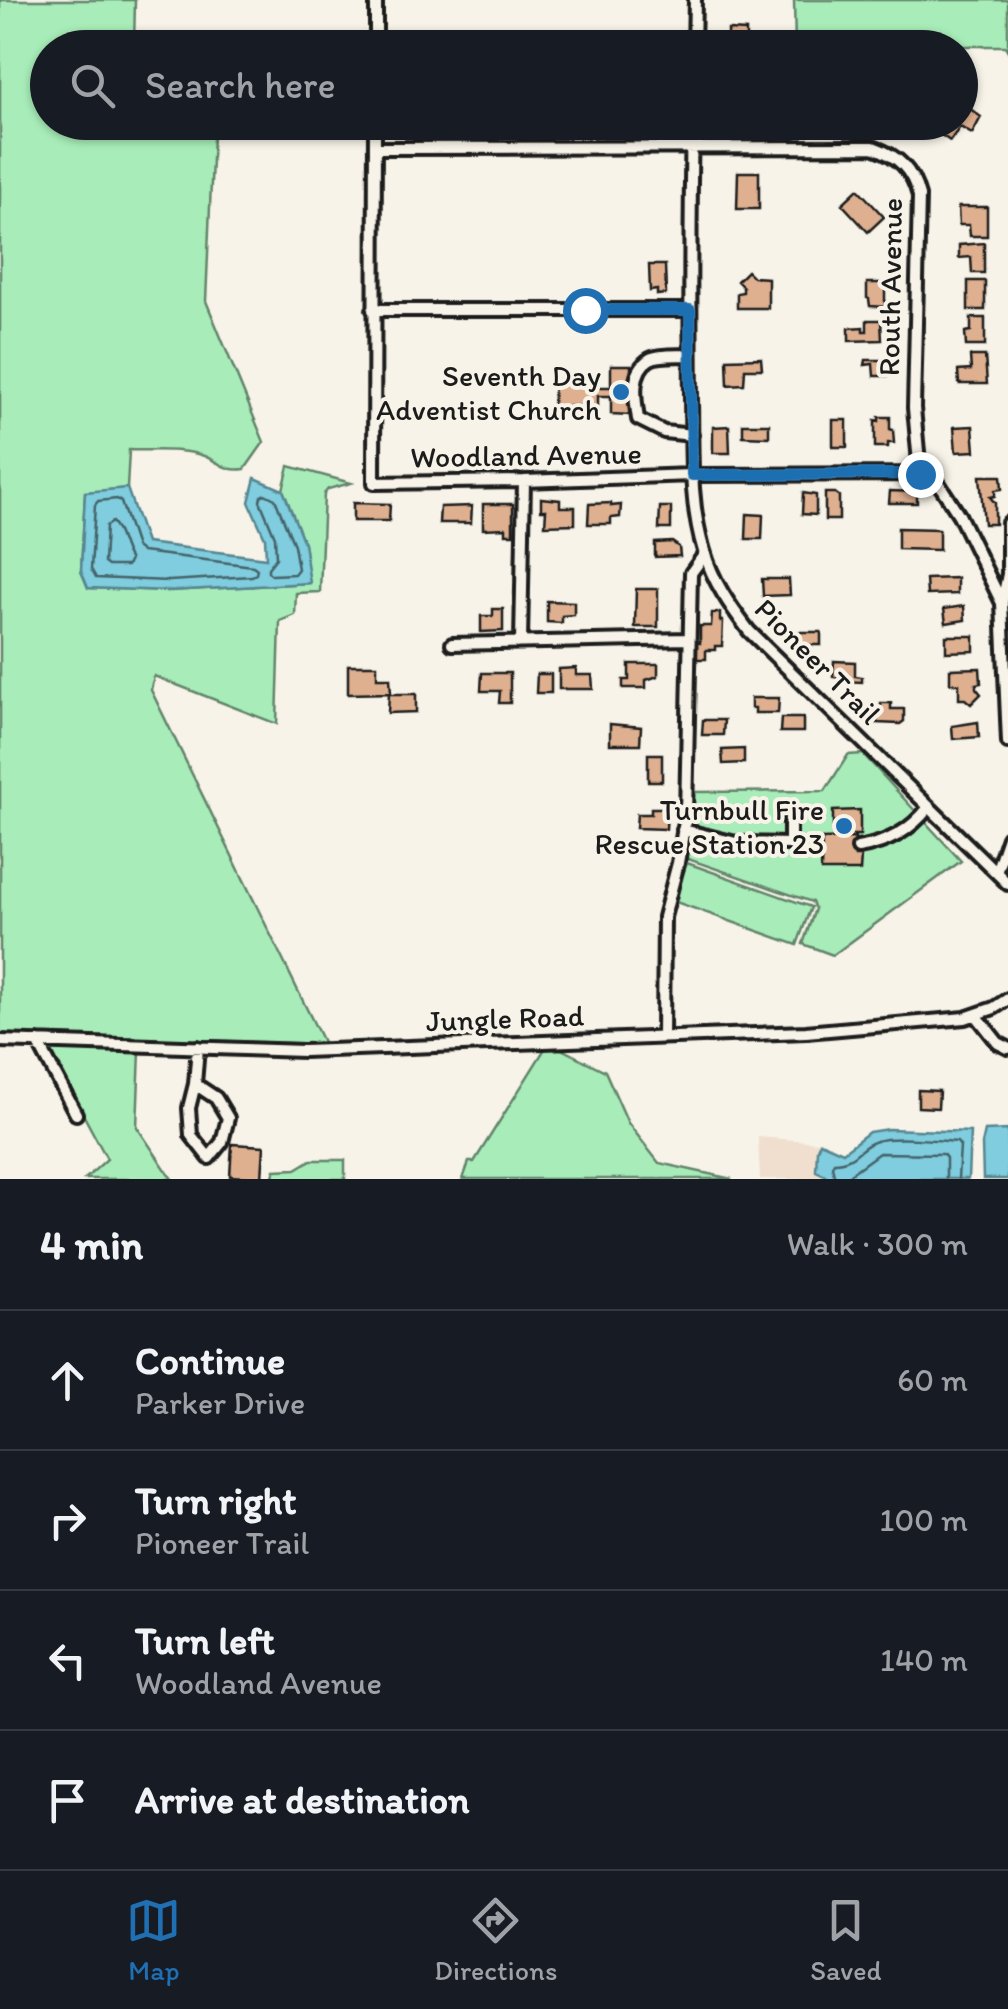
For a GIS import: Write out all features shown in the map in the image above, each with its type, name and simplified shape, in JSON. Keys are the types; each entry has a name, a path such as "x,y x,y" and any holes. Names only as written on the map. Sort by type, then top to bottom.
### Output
{"street":[{"path":"376,0 376,30"},
{"path":"694,30 695,0"},
{"path":"374,140 374,310 690,310"},
{"name":"Pioneer Trail","path":"692,140 692,475 704,555 720,593 748,631 1008,884"},
{"name":"Routh Avenue","path":"692,148 872,147 902,161 915,179 920,196 914,408 920,474"},
{"path":"374,148 692,148"},
{"name":"Woodland Avenue","path":"374,310 374,484 692,475 920,474"},
{"path":"690,355 652,358 638,372 635,398 638,418 664,432 692,435"},
{"path":"920,474 939,484 959,514 1002,603"},
{"path":"521,642 524,482"},
{"path":"1008,523 1008,574 1002,603 1008,742"},
{"path":"663,1036 664,917 686,814 692,572 704,555"},
{"path":"988,574 1008,574"},
{"path":"452,644 688,639"},
{"path":"858,848 890,839 912,826 929,807"},
{"path":"684,830 736,843 790,844 790,810"},
{"path":"996,872 1008,837"},
{"name":"Jungle Road","path":"0,1041 304,1050 806,1032 965,1018 1008,999"},
{"path":"976,1015 998,1043 1008,1048"},
{"path":"38,1042 76,1114"},
{"path":"195,1084 216,1098 228,1118 222,1142 209,1158 191,1134 189,1108 198,1047"}],"shaded area":[{"path":"758,1137 820,1142 817,1149 826,1179 760,1179"}],"green space":[{"path":"0,0 135,0 134,30 30,30 30,140 213,140 206,301 264,442 245,469 238,470 193,453 129,450 127,488 85,493 81,571 89,588 169,591 309,583 304,543 283,490 289,466 351,483 328,489 324,494 320,592 296,593 295,615 280,621 277,724 154,676 151,690 324,1044 0,1034"},
{"path":"794,0 1008,0 1008,51 1005,46 978,46 978,30 795,30"},
{"path":"863,754 961,861 833,955 803,944 815,909 812,902 685,858 692,792 825,791 848,755"},
{"path":"687,863 811,907 797,945 673,901"},
{"path":"546,1047 557,1047 605,1071 628,1123 659,1163 732,1179 463,1179 469,1162 474,1162"},
{"path":"48,1049 140,1051 137,1127 172,1179 85,1179 107,1159"},
{"path":"311,1160 345,1160 345,1179 272,1179 275,1170 296,1169"}],"water":[{"path":"255,478 283,490 304,543 310,583 169,591 88,588 81,571 85,492 127,488 146,543 266,558 265,538 249,502"},
{"path":"1008,1130 1008,1179 983,1179 985,1131"},
{"path":"869,1132 970,1132 968,1179 826,1179 816,1171 820,1142 843,1152"}],"building":[{"path":"738,172 759,172 759,209 737,209"},
{"path":"858,189 884,217 868,232 842,204"},
{"path":"958,207 987,207 987,236 970,236 969,225 959,225"},
{"path":"984,243 984,273 972,273 971,257 959,258 959,245"},
{"path":"649,265 665,265 666,294 650,291"},
{"path":"747,271 753,277 768,278 768,308 737,308 737,293 743,292 743,287 737,281"},
{"path":"968,281 985,281 985,310 968,310"},
{"path":"867,283 885,283 885,307 870,306"},
{"path":"971,318 985,318 985,346 966,346 965,332 971,331"},
{"path":"867,320 881,320 882,340 849,341 849,328 863,327 867,331"},
{"path":"970,356 985,356 987,384 959,384 958,371 971,370"},
{"path":"761,358 762,369 745,369 744,384 728,385 727,359"},
{"path":"866,360 888,360 888,376 874,376 873,364 865,365"},
{"path":"611,365 631,365 631,387 640,386 640,399 630,399 630,415 611,414 611,396 598,396 598,406 553,406 554,380 599,380 599,387 611,387"},
{"path":"879,417 890,417 894,443 888,443 888,447 875,447 875,420 879,421"},
{"path":"833,420 847,420 847,447 833,447"},
{"path":"743,424 769,424 769,437 743,436"},
{"path":"729,426 730,453 713,453 713,427"},
{"path":"973,426 975,451 956,452 954,427"},
{"path":"980,476 1001,476 1002,489 995,490 995,496 990,497 995,503 995,524 984,524"},
{"path":"890,491 917,492 917,503 889,503"},
{"path":"803,493 816,495 816,515 802,514"},
{"path":"825,493 839,496 839,520 825,520"},
{"path":"541,498 560,500 560,507 575,507 575,524 545,525 546,510 541,510"},
{"path":"353,503 390,504 389,521 353,521"},
{"path":"483,504 513,504 513,534 506,534 506,528 483,529"},
{"path":"589,504 621,505 620,517 611,518 611,524 588,524"},
{"path":"472,506 471,523 439,523 440,507"},
{"path":"660,507 671,507 671,529 659,529"},
{"path":"747,514 763,515 762,539 746,539"},
{"path":"898,528 939,529 939,550 898,549"},
{"path":"672,542 679,547 680,556 655,557 655,543"},
{"path":"957,578 957,594 927,595 926,579"},
{"path":"762,579 789,579 790,595 763,596"},
{"path":"636,589 658,589 658,627 635,627"},
{"path":"547,601 574,602 574,615 562,616 562,623 547,622"},
{"path":"964,606 965,620 946,623 944,609"},
{"path":"493,609 503,609 503,631 481,632 481,616 493,616"},
{"path":"712,613 720,613 723,621 722,646 706,650 706,659 696,659 700,626 711,626"},
{"path":"792,632 821,632 821,645 792,645"},
{"path":"946,636 974,636 974,651 946,652"},
{"path":"834,661 855,662 855,676 862,677 862,682 833,677"},
{"path":"629,664 658,664 658,676 646,680 646,688 623,688 623,680 629,680"},
{"path":"348,665 377,665 377,678 390,678 391,693 348,694"},
{"path":"576,668 576,675 592,675 593,689 559,689 559,669"},
{"path":"980,668 981,683 976,688 981,694 971,704 959,699 959,684 950,683 950,669"},
{"path":"482,673 510,673 510,703 499,703 500,691 481,691"},
{"path":"537,674 551,674 551,693 536,693"},
{"path":"389,694 416,694 416,712 388,713"},
{"path":"751,698 779,698 778,713 755,713"},
{"path":"881,703 891,703 891,709 904,709 904,721 877,723"},
{"path":"781,718 803,718 803,732 780,732"},
{"path":"703,720 724,720 723,735 702,735"},
{"path":"978,722 979,737 953,739 952,726"},
{"path":"610,724 641,727 640,744 610,744"},
{"path":"744,749 744,763 723,764 722,750"},
{"path":"648,754 662,754 662,781 648,781"},
{"path":"651,808 667,808 666,829 636,828 637,814 651,814"},
{"path":"860,810 860,835 833,835 833,811"},
{"path":"855,838 855,856 861,856 860,871 821,871 822,839"},
{"path":"918,1090 939,1091 938,1108 918,1107"},
{"path":"232,1144 264,1146 262,1178 230,1176"}],"place":[{"name":"Seventh Day Adventist Church","path":"621,392"},
{"name":"Turnbull Fire Rescue Station 23","path":"844,826"}],"route":[{"path":"585,310 690,310 692,475 920,474"}]}
